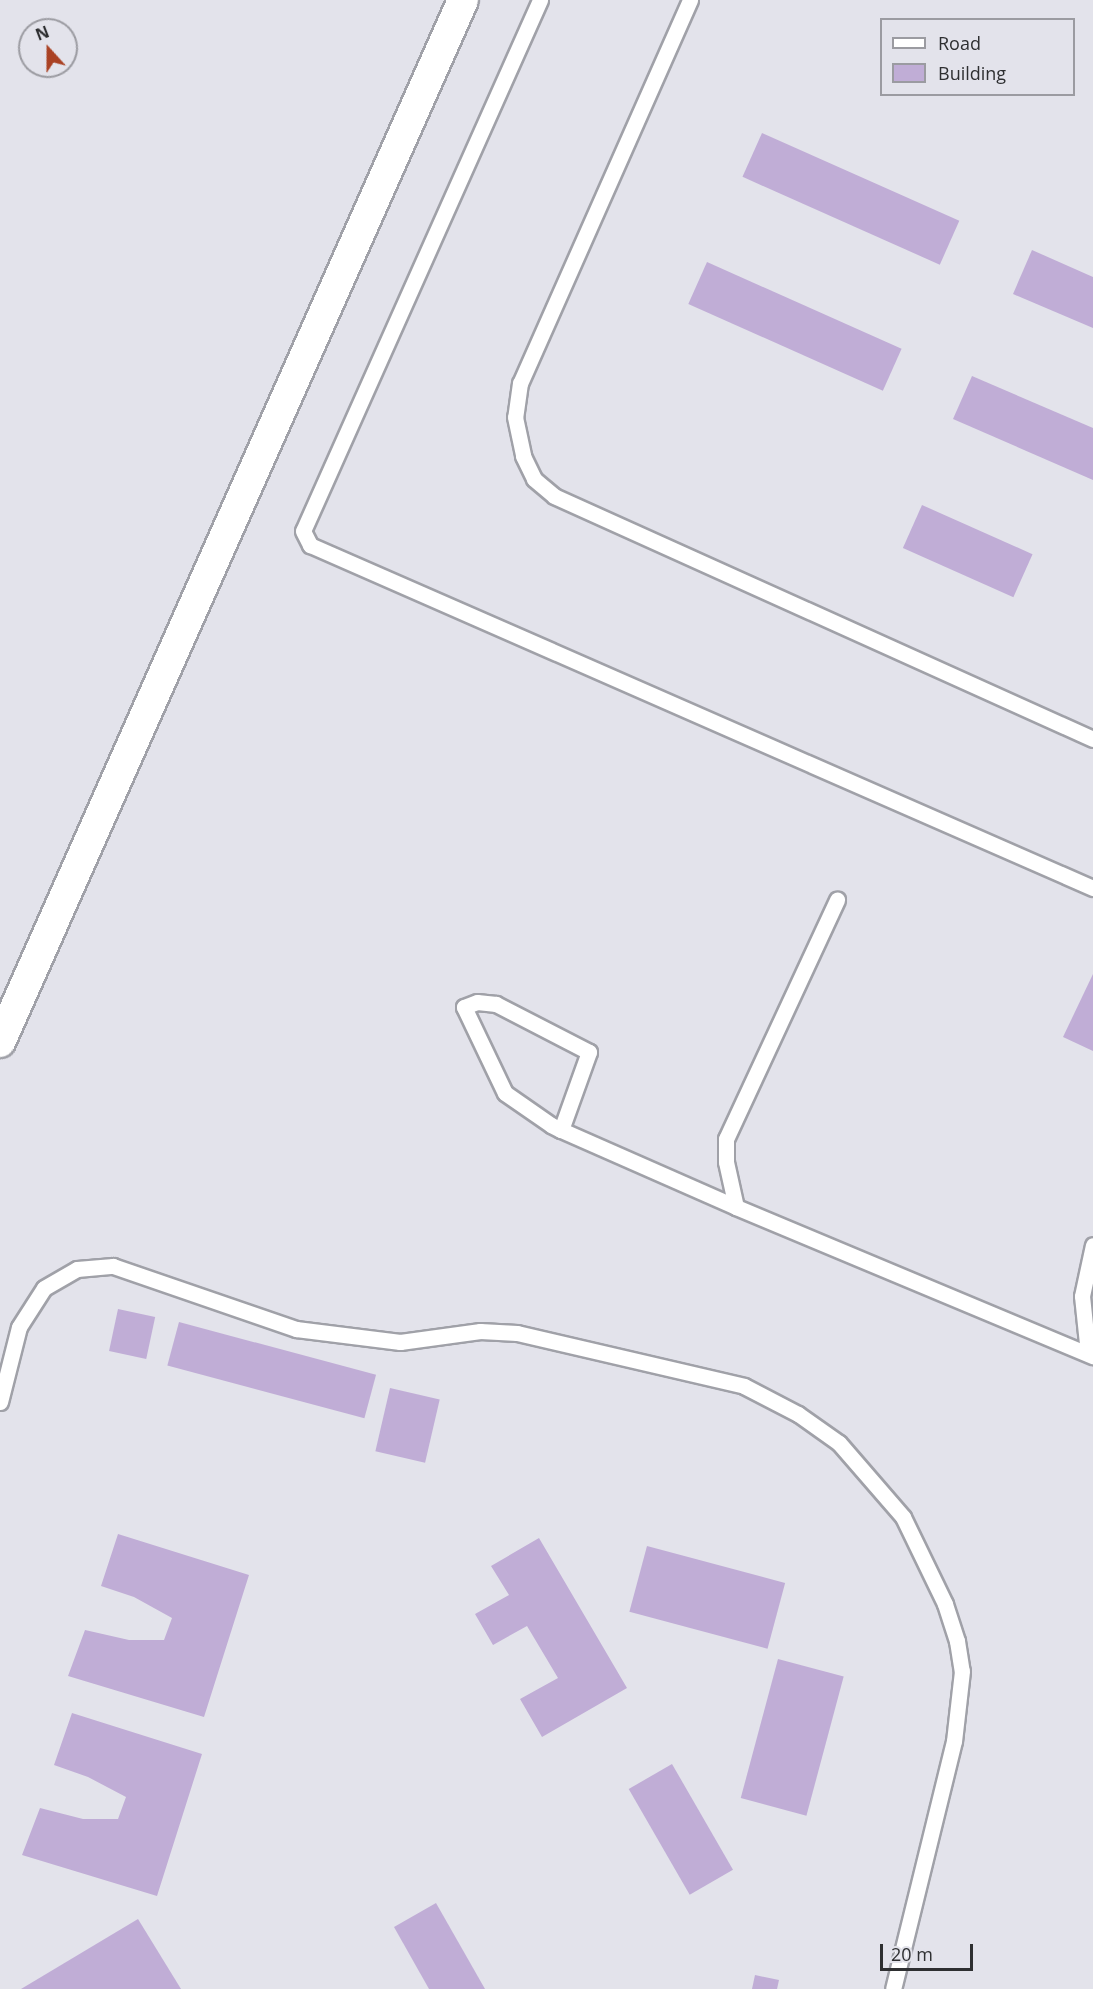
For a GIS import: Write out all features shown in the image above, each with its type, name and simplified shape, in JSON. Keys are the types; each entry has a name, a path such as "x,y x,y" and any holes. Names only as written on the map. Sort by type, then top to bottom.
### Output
{"street":[{"path":"0,1042 463,0"}],"lane":[{"path":"540,0 303,531 310,545 1093,888"},
{"path":"690,0 520,383 515,417 523,456 534,479 554,496 1093,739"},
{"path":"736,1207 726,1162 726,1138 837,900"},
{"path":"561,1130 589,1052 496,1004 477,1002 464,1007 505,1093 561,1130 736,1207 1090,1354"},
{"path":"1090,1354 1082,1296 1093,1245"},
{"path":"0,1402 20,1327 44,1288 77,1269 113,1266 296,1329 400,1342 480,1331 517,1333 744,1386 798,1414 840,1443 903,1516 945,1604 959,1651 962,1671 954,1741 893,1989"}],"building":[{"path":"762,133 959,221 940,265 742,177"},
{"path":"1032,250 1093,277 1093,328 1013,294"},
{"path":"707,262 902,349 883,391 688,304"},
{"path":"972,376 1093,428 1093,480 953,419"},
{"path":"922,505 1033,554 1013,597 903,548"},
{"path":"1093,974 1093,1051 1063,1037"},
{"path":"118,1309 155,1317 146,1359 109,1351"},
{"path":"179,1322 376,1375 364,1418 167,1365"},
{"path":"390,1388 440,1399 425,1463 375,1451"},
{"path":"118,1534 249,1575 204,1717 68,1676 85,1630 129,1640 164,1640 172,1618 134,1597 101,1586"},
{"path":"539,1538 627,1688 542,1737 520,1699 558,1678 527,1626 493,1645 475,1614 509,1595 491,1566"},
{"path":"647,1546 785,1583 768,1649 629,1612"},
{"path":"778,1659 844,1677 806,1816 741,1798"},
{"path":"72,1713 202,1754 157,1896 22,1855 40,1808 83,1819 118,1819 126,1797 88,1777 54,1765"},
{"path":"672,1764 733,1870 690,1895 629,1789"},
{"path":"436,1903 485,1989 429,1989 394,1927"},
{"path":"138,1919 181,1989 21,1989"},
{"path":"755,1975 779,1980 777,1989 752,1989"}]}
